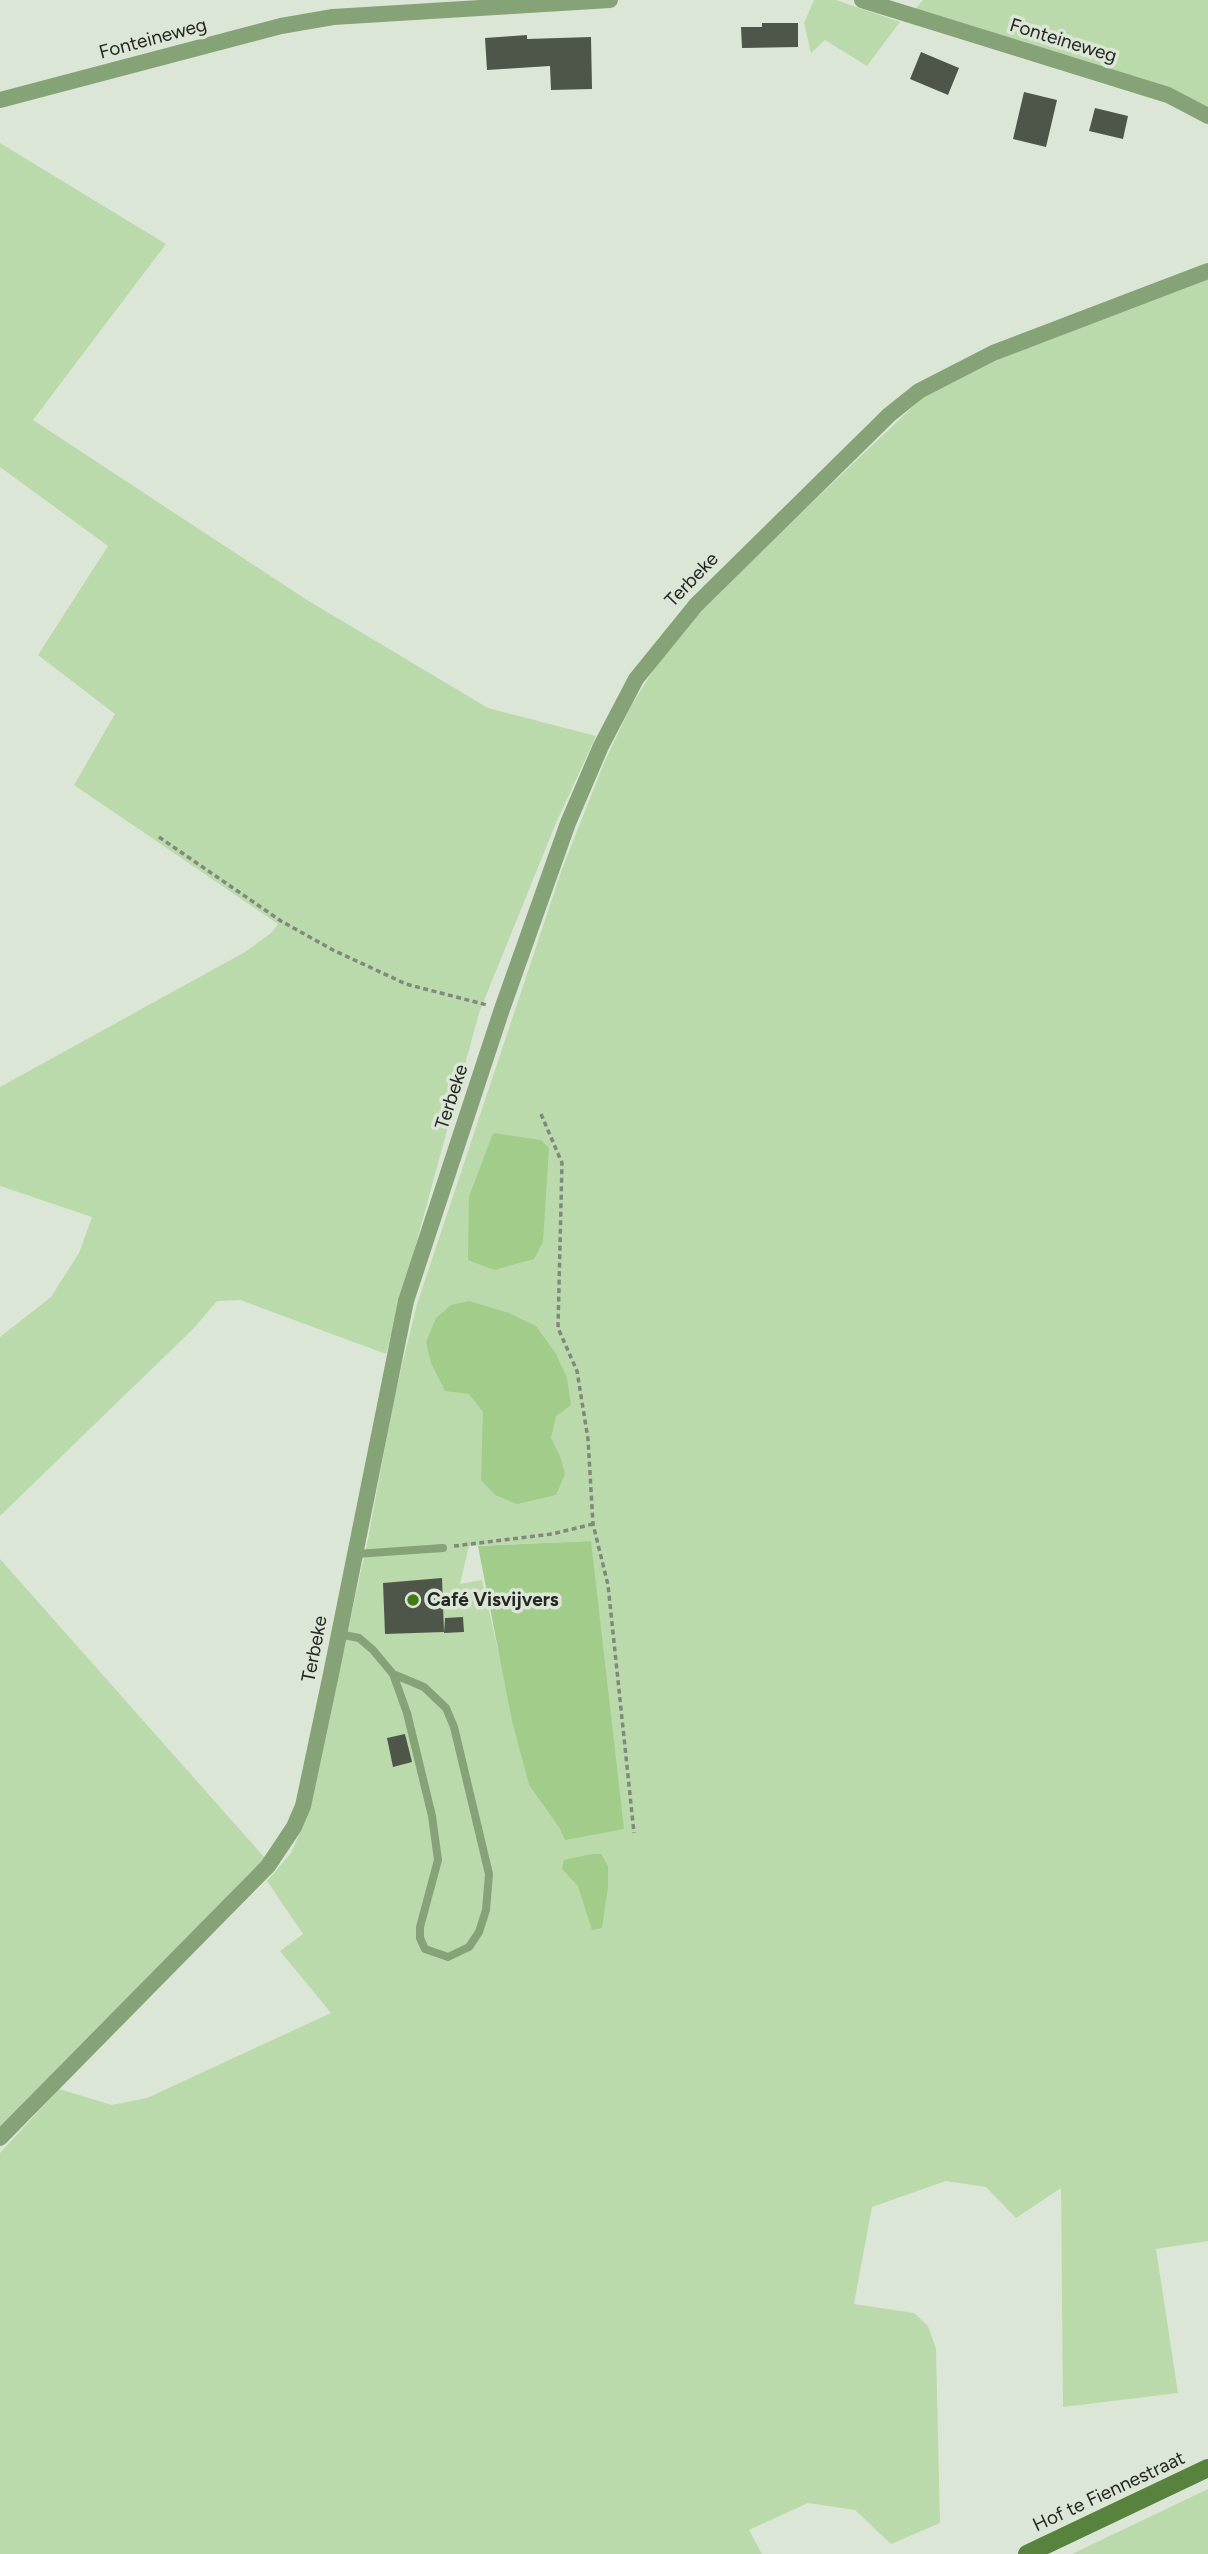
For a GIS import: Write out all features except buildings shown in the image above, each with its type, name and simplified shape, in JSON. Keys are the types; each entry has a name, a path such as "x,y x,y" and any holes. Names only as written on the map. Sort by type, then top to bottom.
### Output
{"street":[{"name":"Fonteineweg","path":"0,100 281,26 334,17 611,0"},
{"name":"Fonteineweg","path":"862,0 1168,95 1208,117"},
{"name":"Terbeke","path":"0,2138 279,1853 303,1806 406,1301 502,1009 568,823 601,746 636,679 696,605 889,415 919,391 993,353 1208,271"},
{"name":"Hof te Fiennestraat","path":"1027,2554 1208,2468"}],"lane":[{"path":"356,1554 443,1548"},
{"path":"339,1634 359,1638 393,1674 407,1713 437,1844 435,1878 420,1927 420,1938 425,1948 448,1957 469,1947 479,1932 486,1910 489,1874 454,1727 446,1708 424,1687 393,1674"}],"path":[{"path":"159,837 281,921 333,950 406,984 502,1009"},
{"path":"541,1114 562,1163 558,1328 577,1370 588,1439 593,1524 608,1585 634,1833"},
{"path":"443,1548 552,1534 593,1524"}],"shaded area":[{"path":"814,0 836,0 900,22 867,66 825,40 811,53 804,23"},
{"path":"923,0 1208,0 1208,109 1159,84 912,13"},
{"path":"0,143 166,244 33,420 307,600 488,708 596,736 556,823 479,1013 386,1354 240,1300 217,1301 195,1327 0,1516 0,1337 51,1297 79,1253 92,1217 0,1186 0,1087 245,952 271,933 278,924 74,785 115,714 38,655 108,546 0,467"},
{"path":"1208,276 1208,2241 1156,2249 1178,2393 1063,2407 1061,2188 1016,2218 986,2187 946,2181 872,2207 854,2304 914,2313 928,2326 936,2349 940,2523 891,2544 855,2510 808,2503 749,2530 762,2554 0,2554 0,2153 59,2089 112,2105 147,2098 331,2013 280,1951 303,1934 267,1881 291,1853 306,1819 368,1539 394,1398 417,1304 562,869 604,763 631,706 664,653 719,591 922,398 966,372","holes":["591,1541 560,1829 529,1785 482,1580 460,1584 469,1546"]},
{"path":"493,1133 541,1140 549,1148 543,1242 534,1259 494,1270 468,1260 469,1197"},
{"path":"469,1301 509,1313 536,1326 556,1354 567,1378 571,1405 556,1416 551,1438 565,1474 556,1495 517,1504 495,1495 481,1480 483,1412 469,1394 445,1391 431,1363 426,1342 436,1318 451,1305"},
{"path":"591,1541 624,1829 565,1840 529,1785 512,1721 478,1546"},
{"path":"0,1559 265,1858 0,2127"},
{"path":"601,1854 608,1866 608,1887 602,1928 592,1930 578,1886 562,1869 564,1860"},
{"path":"1208,2489 1208,2554 1072,2554"}],"place":[{"name":"Café Visvijvers","path":"413,1600"}]}
